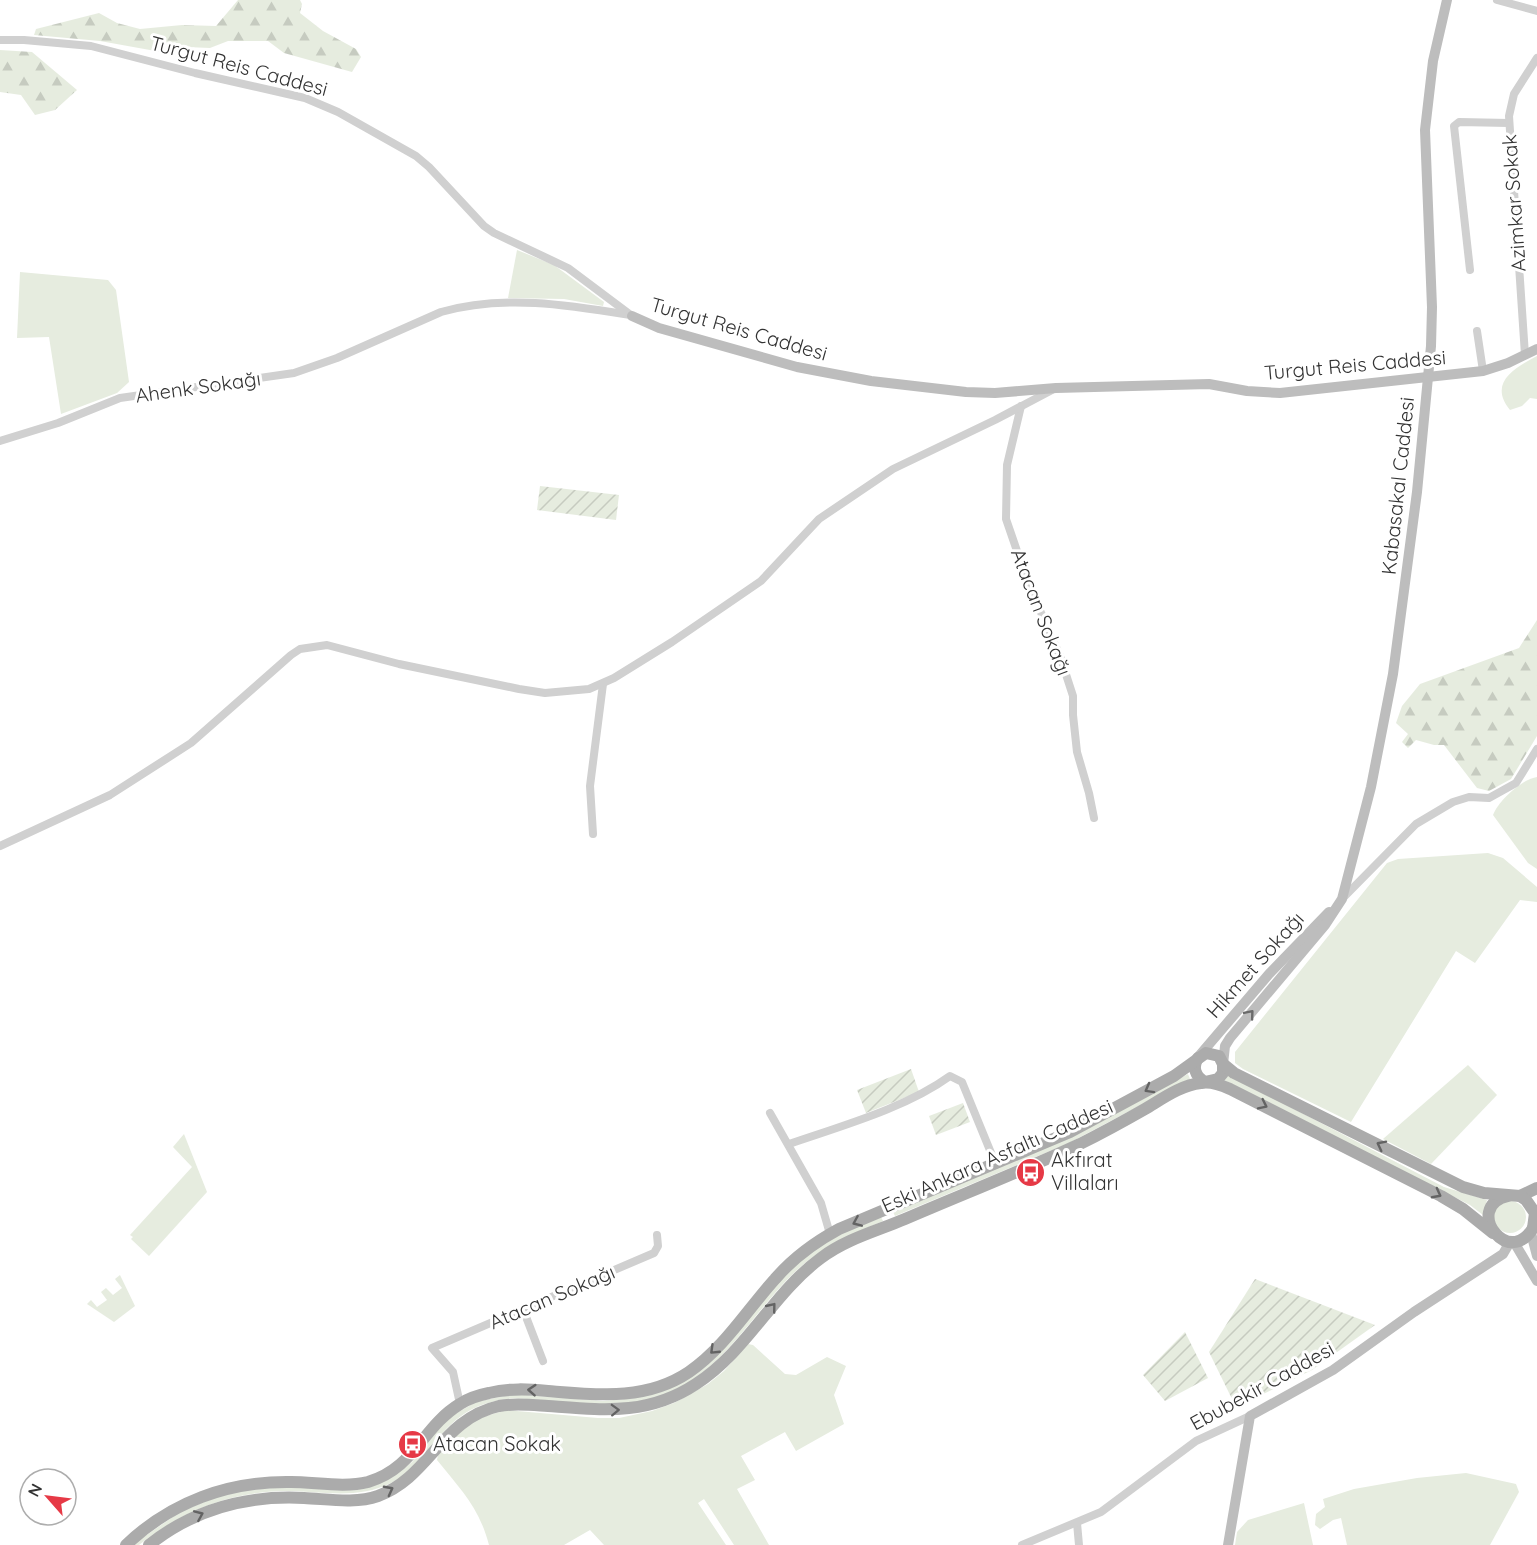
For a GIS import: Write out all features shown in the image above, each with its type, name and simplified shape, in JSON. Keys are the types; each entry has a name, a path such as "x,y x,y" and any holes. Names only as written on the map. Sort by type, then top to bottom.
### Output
{"main road":[{"path":"1210,1053 1219,1056 1223,1064 1234,1073 1381,1145 1440,1177 1484,1194 1516,1196 1532,1206 1535,1213 1534,1226 1522,1240 1512,1242 1499,1238 1468,1212 1441,1196 1240,1094 1205,1082 1197,1076 1194,1066 1198,1058 1210,1053"},
{"name":"Eski Ankara Asfaltı Caddesi","path":"126,1545 140,1532 176,1507 218,1491 266,1482 358,1484 382,1477 409,1458 441,1419 460,1404 477,1396 508,1389 608,1396 634,1393 666,1384 688,1372 707,1357 726,1338 787,1265 810,1246 831,1234 1070,1132 1174,1076 1198,1058"},
{"path":"1210,1082 1221,1076 1223,1064"},
{"name":"Eski Ankara Asfaltı Caddesi","path":"149,1545 160,1536 194,1517 229,1504 272,1497 353,1500 378,1496 404,1482 424,1464 457,1426 486,1409 508,1404 616,1410 663,1402 714,1372 742,1343 794,1281 832,1250 1078,1144 1190,1085 1210,1082"},
{"path":"1493,1233 1488,1219 1493,1205 1505,1196 1516,1196 1537,1188"}],"street":[{"name":"Kabasakal Caddesi","path":"1342,899 1371,787 1393,674 1410,558 1428,376 1432,306 1425,130 1432,61 1447,0"},
{"path":"1497,0 1537,11"},
{"name":"Turgut Reis Caddesi","path":"0,40 91,46 285,93 338,112 416,156 484,226 494,233 568,268 632,316 659,328 797,367 838,376 966,392 995,393 1056,388 1209,384 1247,391 1280,393 1483,371 1537,349"},
{"name":"Azimkar Sokak","path":"1525,355 1509,123 1510,106 1514,94 1537,58"},
{"name":"Azimkar Sokak","path":"1470,270 1454,126 1459,122 1509,123"},
{"name":"Ahenk Sokağı","path":"0,441 58,423 120,398 294,373 337,358 441,312 458,307 487,304 562,304 632,316"},
{"path":"1477,331 1483,371"},
{"path":"0,846 110,795 191,743 300,649 327,645 427,670 545,693 589,689 603,684 672,642 761,581 819,519 892,469 1056,388"},
{"name":"Atacan Sokağı","path":"1021,406 1007,465 1006,519 1028,583 1060,656 1073,696 1072,715 1077,752 1094,818"},
{"path":"593,834 590,786 603,684"},
{"name":"Hikmet Sokağı","path":"1198,1058 1269,974 1321,918 1416,824 1453,802 1470,797 1489,798 1516,783 1537,749"},
{"name":"Hikmet Sokağı","path":"1223,1064 1224,1046 1324,926 1342,899"},
{"path":"789,1144 853,1122 930,1090 950,1076 962,1082 996,1165"},
{"path":"770,1113 821,1203 831,1234"},
{"path":"1534,1226 1537,1256"},
{"name":"Atacan Sokağı","path":"460,1404 453,1372 432,1348 654,1253 658,1246 657,1235"},
{"path":"1512,1242 1537,1281"},
{"name":"Ebubekir Caddesi","path":"1022,1545 1101,1512 1196,1442 1250,1416 1333,1370 1414,1312 1503,1254 1512,1242"},
{"path":"523,1309 543,1361"},
{"path":"1228,1545 1250,1416"},
{"path":"1077,1522 1079,1545"}],"green space":[{"path":"238,0 300,0 302,4 300,13 323,31 356,49 361,57 352,72 284,53 268,41 228,41 210,48 186,47 172,54 100,41 34,35 36,29 99,13 117,23 140,29 182,25 216,26"},
{"path":"0,50 32,52 77,90 55,110 35,115 21,95 0,92"},
{"path":"517,250 554,265 604,302 603,306 564,299 508,298"},
{"path":"20,272 108,280 116,290 129,382 117,393 61,414 49,337 17,338"},
{"path":"1537,356 1537,399 1530,398 1522,406 1510,410 1504,400 1503,384 1513,371"},
{"path":"540,486 619,495 616,520 537,510"},
{"path":"1537,620 1537,736 1511,779 1489,791 1477,788 1444,745 1416,740 1408,748 1402,742 1408,734 1396,723 1402,706 1420,684 1519,648"},
{"path":"1537,777 1537,869 1528,863 1493,815 1500,803 1511,792"},
{"path":"1488,853 1503,858 1537,887 1537,902 1520,900 1475,963 1456,951 1351,1122 1235,1063 1235,1052 1387,863 1398,859"},
{"path":"1468,1065 1497,1095 1431,1164 1383,1139"},
{"path":"911,1069 919,1092 866,1113 857,1090"},
{"path":"1188,1074 1190,1079 1069,1143 895,1216 893,1212 1062,1141"},
{"path":"1227,1074 1444,1187 1487,1200 1483,1215 1470,1205 1224,1080"},
{"path":"963,1103 970,1122 936,1135 929,1116"},
{"path":"184,1134 207,1192 149,1256 131,1239 133,1237 130,1235 192,1167 173,1147"},
{"path":"1510,1201 1521,1206 1526,1217 1521,1228 1510,1233 1499,1228 1494,1217 1499,1206"},
{"path":"881,1217 883,1221 816,1254 782,1286 724,1353 691,1381 671,1392 640,1401 609,1404 523,1399 500,1400 479,1406 463,1415 450,1425 419,1462 391,1483 352,1493 284,1491 244,1495 189,1513 139,1545 132,1545 180,1512 216,1497 247,1490 284,1487 345,1490 402,1470 412,1462 443,1424 476,1402 514,1394 603,1401 635,1398 672,1385 804,1257 839,1234"},
{"path":"120,1275 135,1306 114,1322 87,1304 91,1300 97,1307 107,1300 101,1292 106,1288 113,1295 122,1288 115,1279"},
{"path":"1255,1279 1375,1325 1312,1370 1241,1405 1233,1401 1209,1352"},
{"path":"1185,1332 1208,1378 1165,1401 1143,1375"},
{"path":"748,1344 753,1345 785,1374 796,1375 827,1357 846,1366 834,1395 844,1424 796,1451 785,1432 741,1456 755,1480 737,1489 769,1545 734,1545 704,1499 698,1503 726,1545 604,1545 590,1530 564,1545 489,1545 474,1509 437,1460 438,1455 470,1421 506,1410 619,1418 652,1411 674,1403 708,1384 724,1371"},
{"path":"1466,1473 1516,1484 1519,1492 1490,1545 1347,1545 1341,1518 1333,1520 1320,1529 1315,1525 1316,1514 1325,1507 1323,1499 1354,1489 1417,1478"},
{"path":"1304,1503 1313,1545 1235,1545 1237,1532 1248,1520"}],"place":[{"name":"Akfırat Villaları","path":"1030,1172"},
{"name":"Atacan Sokak","path":"412,1444"}]}
